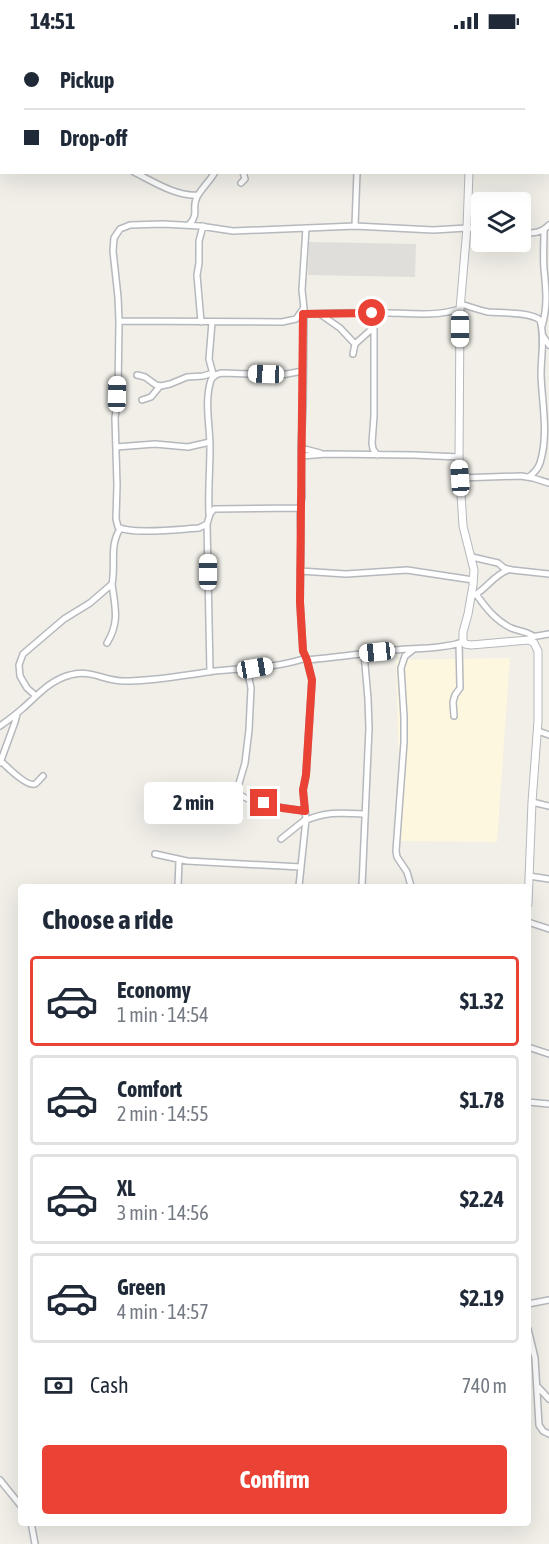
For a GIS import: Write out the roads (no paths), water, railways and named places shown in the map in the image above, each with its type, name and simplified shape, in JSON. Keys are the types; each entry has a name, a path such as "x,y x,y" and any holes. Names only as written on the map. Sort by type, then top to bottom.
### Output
{"street":[{"path":"138,174 181,194 198,195"},
{"path":"189,225 195,216 198,195 215,174"},
{"path":"241,183 245,179 244,174"},
{"path":"355,226 357,174"},
{"path":"454,716 453,702 459,688 463,632 474,595 474,570 464,526 459,457 460,306 467,228 468,174"},
{"path":"195,216 201,226 197,275 201,322"},
{"path":"120,529 116,519 119,321 113,251 114,238 123,226 189,225 233,231 355,226 433,230 471,228"},
{"path":"531,234 544,230 549,225"},
{"path":"298,884 305,820 303,790 312,680 303,651 300,571 304,311 302,290 306,228"},
{"path":"541,327 545,316 547,295 544,230"},
{"path":"304,311 320,314 427,315 445,314 460,306 488,312 535,316 540,320 542,334 544,438 540,463 529,477"},
{"path":"119,321 282,322 293,321 304,311"},
{"path":"377,455 373,445 374,321 378,313"},
{"path":"320,314 340,328 355,344"},
{"path":"209,516 208,406 213,374 209,359 212,322"},
{"path":"353,354 355,344 374,327"},
{"path":"542,334 549,345"},
{"path":"542,356 549,353"},
{"path":"137,375 146,377 160,386 182,378 222,373 281,375 303,371"},
{"path":"142,399 151,397 160,386"},
{"path":"116,447 155,444 188,447 210,442"},
{"path":"367,455 373,445"},
{"path":"301,448 326,454"},
{"path":"302,456 326,454 459,457"},
{"path":"460,478 529,477 549,483"},
{"path":"210,672 207,524 211,511 300,508"},
{"path":"120,529 177,530 199,528 207,524"},
{"path":"107,643 116,625 112,584 113,548 120,529"},
{"path":"472,556 498,563 510,570 549,574"},
{"path":"300,571 346,574 407,570 473,580"},
{"path":"474,595 498,575 510,570"},
{"path":"36,696 27,688 20,676 19,665 23,654 64,619 90,603 112,584"},
{"path":"474,595 492,615 510,627 533,636"},
{"path":"0,726 53,683 70,675 93,674 120,681 149,680 247,669 307,659 434,648 462,643 471,645 549,634"},
{"path":"524,639 534,643 538,651 539,666 538,731 529,884"},
{"path":"410,884 396,851 404,742 401,668 405,656 415,648"},
{"path":"362,884 369,728 363,653"},
{"path":"247,669 251,688 249,730 238,793 247,799 305,811"},
{"path":"17,713 0,762 27,783 38,783 43,776"},
{"path":"538,731 549,735"},
{"path":"532,802 549,806"},
{"path":"281,839 305,820 330,812 366,814"},
{"path":"155,854 179,861 301,867"},
{"path":"178,884 179,861"},
{"path":"529,876 549,879"},
{"path":"531,923 549,929"},
{"path":"531,1048 549,1053"},
{"path":"542,1051 549,1061"},
{"path":"531,1102 549,1104"},
{"path":"531,1303 549,1300"},
{"path":"531,1341 538,1387 539,1425 549,1434"},
{"path":"538,1387 549,1399"},
{"path":"0,1480 18,1502"},
{"path":"0,1493 7,1489"},
{"path":"32,1526 35,1544"}]}
